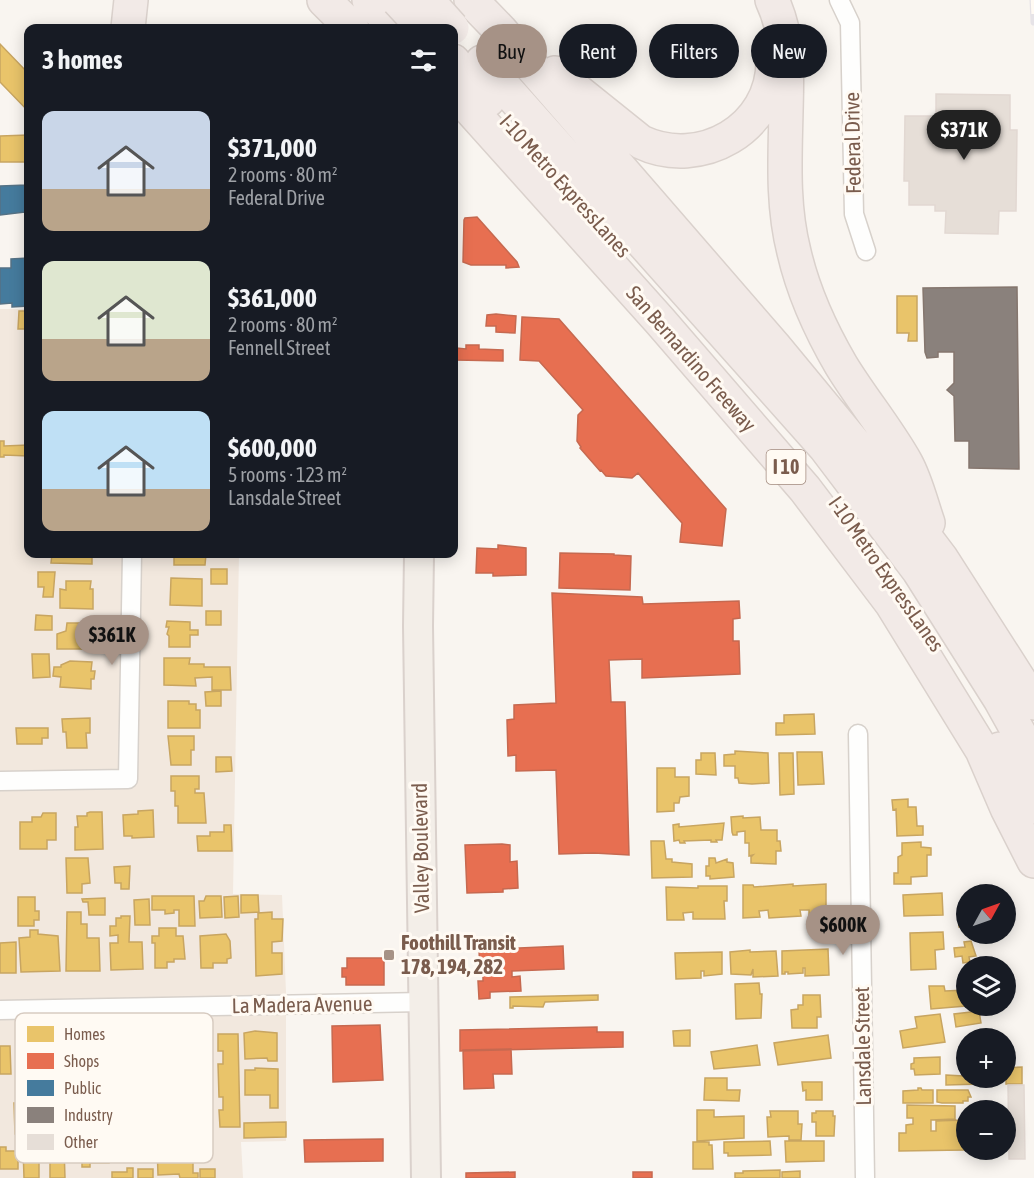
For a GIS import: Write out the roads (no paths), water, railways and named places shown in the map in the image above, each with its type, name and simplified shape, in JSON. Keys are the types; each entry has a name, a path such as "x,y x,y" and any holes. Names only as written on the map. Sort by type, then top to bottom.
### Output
{"highway":[{"path":"128,24 131,0"},
{"path":"324,0 348,24"},
{"name":"I-10 Metro ExpressLanes","path":"427,0 437,24"},
{"path":"471,0 494,24"},
{"path":"547,67 640,142 656,149 688,152 716,145 736,134 753,118 765,99 774,64 772,42 765,17 753,0"},
{"path":"772,0 786,42 784,185 789,228 802,280 813,310 841,365 907,464 941,558"},
{"path":"396,12 417,24"},
{"name":"I-10 Metro ExpressLanes","path":"458,73 825,447 919,571 1000,699 1031,755"},
{"name":"I-10 Metro ExpressLanes","path":"458,73 768,413 895,581 963,683 1034,807"},
{"name":"San Bernardino Freeway","path":"458,73 660,321 805,489 892,604 982,750 1007,808 1033,858"},
{"path":"541,78 781,355 860,451 941,558 1034,703"}],"main road":[{"path":"443,0 448,24"},
{"name":"Valley Boulevard","path":"419,558 426,1178"}],"street":[{"name":"Federal Drive","path":"839,0 850,23 854,214 866,251"},
{"path":"0,781 128,779 132,558"},
{"name":"Lansdale Street","path":"858,734 866,1178"},
{"name":"La Madera Avenue","path":"0,1010 423,1002"}],"railway":[{"path":"1033,0 1034,22"}],"place":[{"name":"Foothill Transit 178, 194, 282","path":"389,955"}]}
